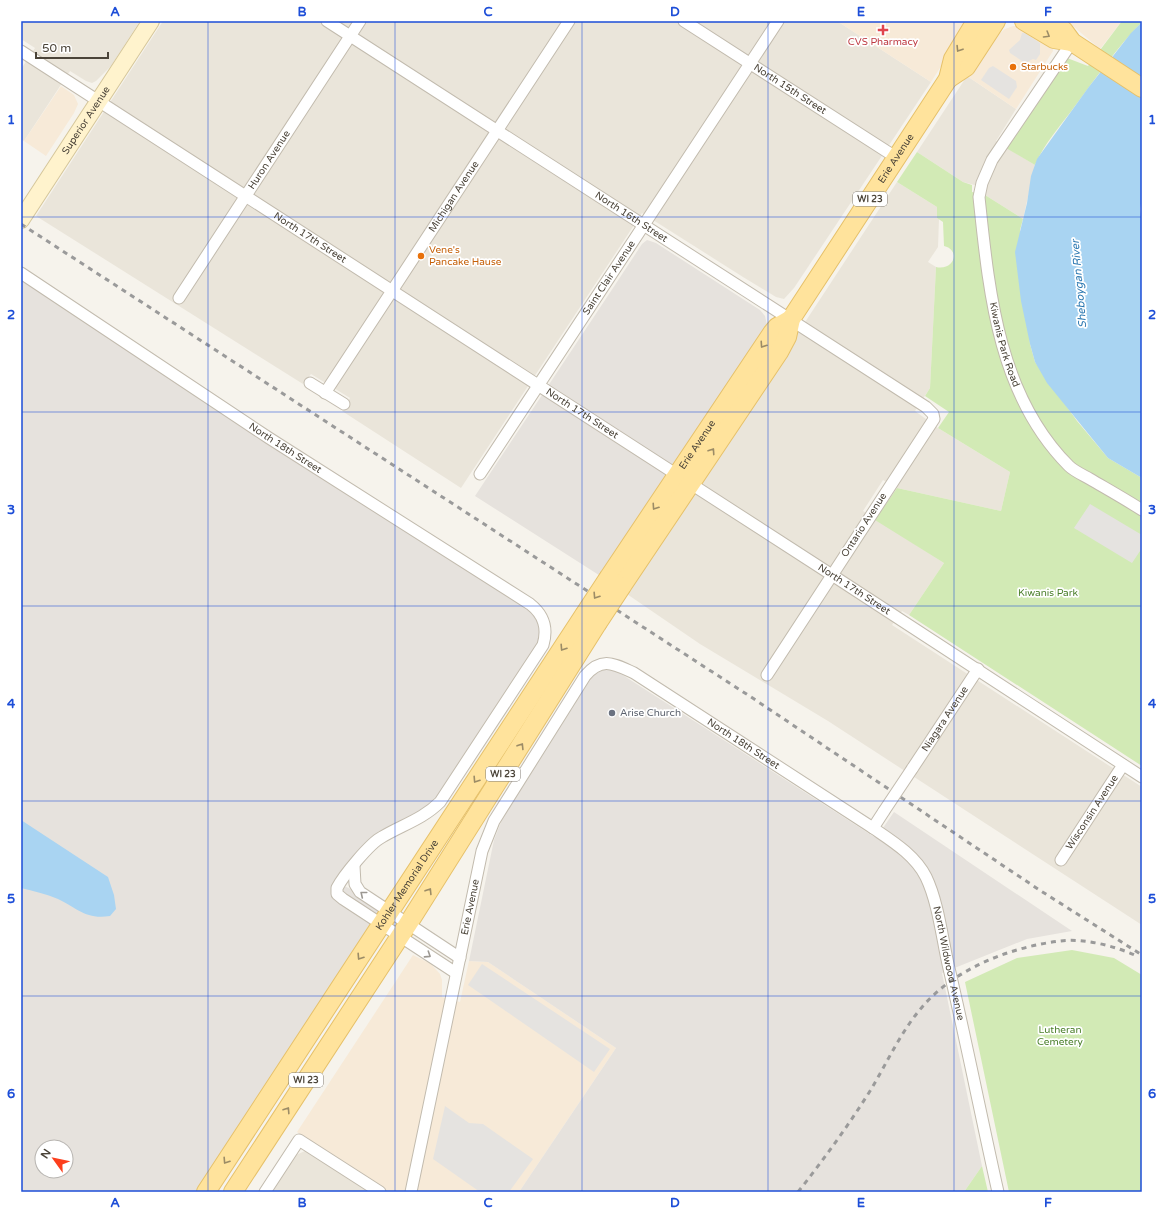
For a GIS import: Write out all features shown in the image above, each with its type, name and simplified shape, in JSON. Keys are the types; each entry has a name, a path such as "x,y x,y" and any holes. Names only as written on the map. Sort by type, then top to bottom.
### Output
{"main road":[{"name":"Erie Avenue","path":"615,582 683,479 772,333 779,325 791,319 948,79 953,59 976,21"},
{"name":"Erie Avenue","path":"948,79 966,67 996,21"},
{"path":"1024,21 1054,39 1072,42"},
{"path":"1053,21 1066,33 1072,42 1142,88"},
{"name":"Kohler Memorial Drive","path":"233,1192 404,930 615,582"},
{"name":"Kohler Memorial Drive","path":"206,1192 386,918 591,620"}],"street":[{"name":"Superior Avenue","path":"21,220 151,21"},
{"name":"North 16th Street","path":"327,21 791,319 926,407 934,414"},
{"name":"Huron Avenue","path":"178,298 360,21"},
{"name":"Michigan Avenue","path":"325,393 391,290 569,21"},
{"name":"North 15th Street","path":"684,21 897,158"},
{"name":"Saint Clair Avenue","path":"480,474 778,21"},
{"name":"Kiwanis Park Road","path":"1072,42 986,171 979,197 993,308 1002,348 1019,393 1030,416 1070,467 1142,510"},
{"name":"North 17th Street","path":"21,51 978,669 1142,778"},
{"name":"North 18th Street","path":"21,273 269,438 530,604 541,614 545,624 545,637 543,645 440,802 419,819 379,838 364,852 354,866"},
{"path":"310,383 344,404"},
{"name":"Ontario Avenue","path":"767,675 934,419 934,414"},
{"name":"North 18th Street","path":"611,663 634,673 873,828"},
{"name":"Erie Avenue","path":"411,1192 482,851 494,821 585,676 598,665 611,663"},
{"name":"Niagara Avenue","path":"873,828 978,669"},
{"name":"Wisconsin Avenue","path":"1061,860 1123,765"},
{"name":"North Wildwood Avenue","path":"873,828 902,849 916,862 926,876 952,981 998,1192"},
{"path":"354,866 339,885 337,894 343,899 386,918 404,930 456,973"},
{"path":"354,866 353,879 357,889 386,918"},
{"path":"404,930 460,958"},
{"path":"265,1192 299,1140 380,1192"}],"shaded area":[{"path":"21,21 140,21 111,66 96,81 92,83 86,81 70,71 24,141 21,139 21,69 35,48 21,39"},
{"path":"163,21 837,21 931,82 794,288 784,299 776,297 642,213 461,488 342,411 350,398 311,374 303,384 36,216"},
{"path":"837,21 970,21 931,82"},
{"path":"1067,21 1122,21 1100,49"},
{"path":"1013,26 1020,26 1052,46 1053,51 1016,109 967,76 999,34 1005,29"},
{"path":"1022,33 1025,33 1040,43 1040,54 1036,60 1033,59 1025,63 1010,53 1009,50 1020,40"},
{"path":"993,66 1016,81 1017,87 1009,99 981,80 989,68"},
{"path":"967,76 1016,109 996,141 1035,165 1023,219 985,195 986,188 963,182 917,152"},
{"path":"61,86 74,95 78,104 74,113 46,156 24,141"},
{"path":"897,182 937,207 937,218 939,219 938,247 928,262 936,267 930,388 915,411 938,428 1010,472 1001,511 897,488 883,480 863,511 944,563 909,615 902,611 892,625 1142,787 1142,925 828,721 700,644 624,592 769,377"},
{"path":"647,240 656,243 760,310 765,316 767,325 602,577 475,496 642,244"},
{"path":"21,273 530,604 546,631 440,802 365,851 344,886 364,895 390,912 206,1192 21,1192"},
{"path":"1090,504 1142,535 1142,548 1132,563 1074,528"},
{"path":"606,669 618,672 876,838 894,812 1072,931 1027,939 942,973 982,1166 964,1192 519,1192 616,1048 488,962 469,961 494,840 503,817 587,683 594,674"},
{"path":"413,955 431,964 440,974 442,980 442,997 460,1002 469,961 488,962 616,1048 519,1192 388,1192 297,1132"},
{"path":"482,964 610,1049 594,1072 468,985"},
{"path":"445,1106 469,1123 483,1124 533,1159 509,1192 480,1192 433,1159"},
{"path":"305,1151 371,1192 271,1192 296,1155"}],"green space":[{"path":"1122,21 1142,22 1115,52 1053,135 1035,165 1006,148 1067,58 1088,66"},
{"name":"Kiwanis Park","path":"917,152 963,182 972,185 972,192 985,195 1023,219 1020,230 1030,344 1035,362 1077,421 1108,458 1142,478 1142,766 909,615 944,563 875,520 897,488 1001,511 1010,472 938,428 949,412 925,396 930,388 936,267 947,266 953,260 954,255 949,248 944,246 943,222 937,218 937,207 897,182"},
{"name":"Lutheran Cemetery","path":"1072,950 1114,958 1142,975 1142,1192 1009,1192 965,982 1017,958"},
{"path":"982,1166 988,1192 964,1192"}],"water":[{"name":"Sheboygan River","path":"1142,22 1142,198 1140,209 1142,224 1142,478 1108,458 1047,383 1035,362 1021,301 1015,252 1027,203 1031,176 1037,159 1088,88 1131,33"},
{"path":"21,820 108,877 114,895 116,909 110,916 102,917 88,915 58,899 21,888"}],"railway":[{"path":"21,224 751,697 1041,891 1142,955"},
{"path":"798,1192 853,1117 870,1091 901,1036 915,1016 936,993 951,981 968,970 1004,954 1023,948 1060,941 1069,940 1089,942 1119,949 1137,956"}],"place":[{"name":"CVS Pharmacy","path":"883,30"},
{"name":"Starbucks","path":"1013,67"},
{"name":"Vene's Pancake Hause","path":"421,256"},
{"name":"Arise Church","path":"612,713"}]}
